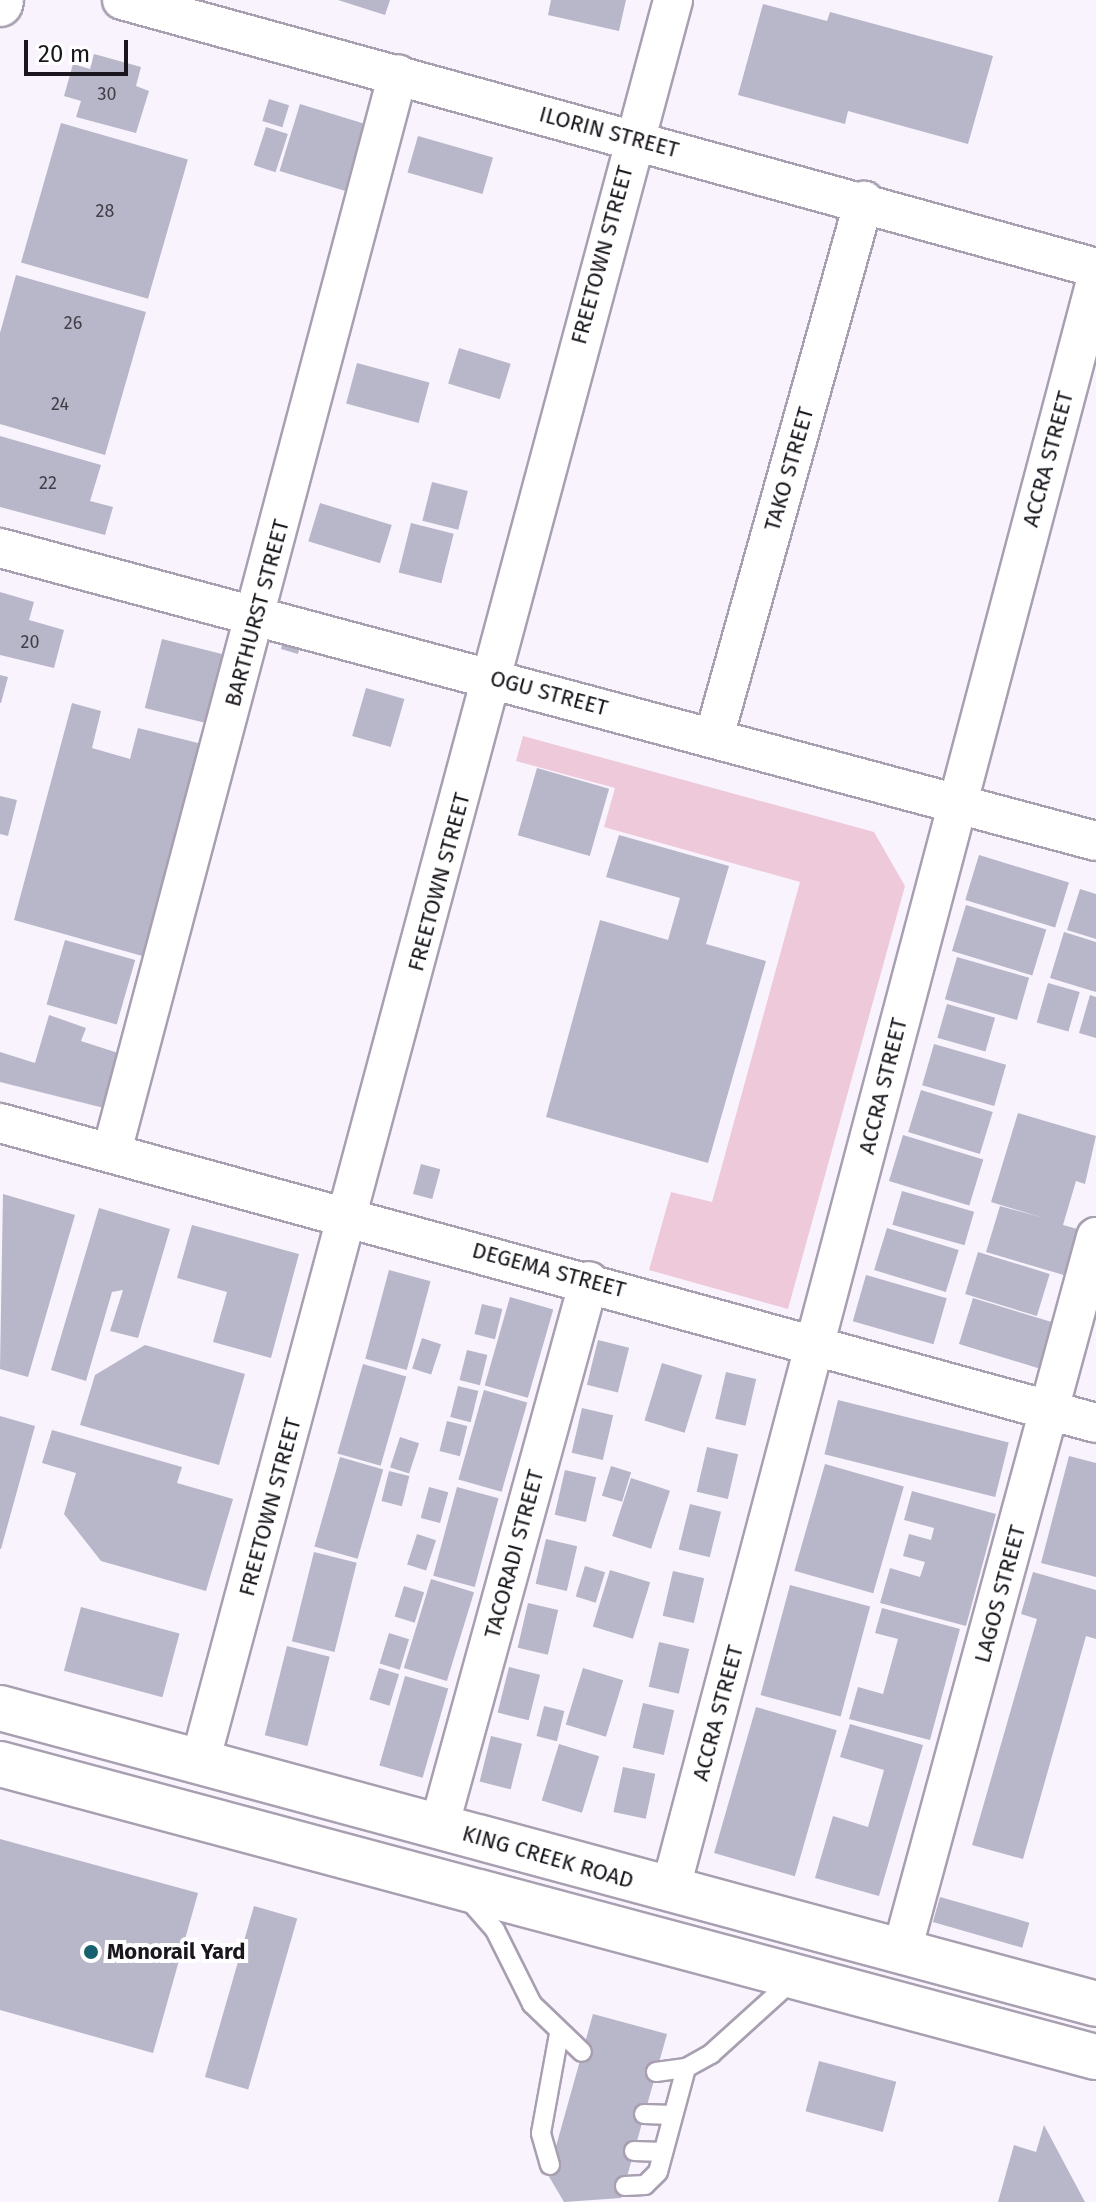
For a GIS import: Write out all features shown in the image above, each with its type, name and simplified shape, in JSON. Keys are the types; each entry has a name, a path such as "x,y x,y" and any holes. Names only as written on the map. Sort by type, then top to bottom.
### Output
{"street":[{"name":"ILORIN STREET","path":"122,0 864,201 1096,268"},
{"name":"FREETOWN STREET","path":"200,1762 350,1216 632,138 673,0"},
{"name":"BARTHURST STREET","path":"112,1151 398,74"},
{"name":"TAKO STREET","path":"714,737 864,201"},
{"name":"ACCRA STREET","path":"670,1891 1096,281"},
{"name":"OGU STREET","path":"0,548 257,614 1096,841"},
{"name":"DEGEMA STREET","path":"0,1123 818,1341 1096,1423"},
{"name":"LAGOS STREET","path":"902,1950 1096,1237"},
{"name":"TACORADI STREET","path":"439,1827 589,1281"},
{"name":"KING CREEK ROAD","path":"0,1708 1096,2004"},
{"path":"0,1764 794,1979 1096,2057"}],"lane":[{"path":"458,1888 495,1930 532,2004 559,2034 582,2052"},
{"path":"656,2072 686,2068 752,2023 794,1979"},
{"path":"550,2165 541,2151 552,2127 562,2091 559,2034"},
{"path":"625,2186 645,2185 663,2152 686,2068"},
{"path":"644,2114 673,2115"},
{"path":"634,2151 663,2152"}],"shaded area":[{"path":"523,736 874,832 905,886 788,1309 649,1270 671,1192 712,1202 800,882 604,827 615,788 516,761"}],"building":[{"path":"338,0 390,0 385,15"},
{"path":"551,0 626,0 619,31 548,15"},
{"path":"763,4 827,21 830,12 993,56 968,144 848,111 845,124 738,95"},
{"path":"94,54 141,67 136,86 149,91 136,133 76,117 81,101 64,96 73,64 90,69"},
{"path":"269,99 289,105 282,127 262,121"},
{"path":"300,104 372,126 351,193 280,171"},
{"path":"61,123 188,159 148,299 21,262"},
{"path":"266,127 288,134 276,172 254,165"},
{"path":"418,136 493,157 483,194 408,173"},
{"path":"16,275 146,312 105,455 0,424 0,333"},
{"path":"459,348 511,364 500,399 448,383"},
{"path":"357,363 429,382 419,423 346,404"},
{"path":"0,436 101,465 90,501 113,507 105,535 0,507"},
{"path":"432,482 468,491 458,530 422,521"},
{"path":"320,503 392,525 380,563 308,541"},
{"path":"411,523 454,534 441,583 399,572"},
{"path":"0,592 34,602 29,620 64,630 54,668 0,655"},
{"path":"162,639 226,655 209,724 145,708"},
{"path":"283,640 300,646 298,654 281,649"},
{"path":"0,675 8,677 1,703 0,703"},
{"path":"366,688 404,699 391,747 352,736"},
{"path":"72,703 101,711 92,748 130,759 138,728 202,744 146,957 14,920"},
{"path":"537,768 609,789 590,856 518,835"},
{"path":"0,796 17,800 8,836 0,834"},
{"path":"619,835 729,866 706,944 766,961 708,1163 546,1117 600,920 668,940 680,898 606,877"},
{"path":"979,855 1069,882 1055,927 965,900"},
{"path":"1080,889 1096,894 1096,939 1067,930"},
{"path":"966,905 1046,930 1032,975 952,951"},
{"path":"1064,932 1096,942 1096,992 1050,978"},
{"path":"65,940 135,960 117,1025 47,1004"},
{"path":"957,957 1029,978 1017,1020 945,999"},
{"path":"1048,983 1080,992 1068,1032 1037,1022"},
{"path":"1090,995 1096,997 1096,1038 1079,1033"},
{"path":"947,1004 995,1018 985,1051 937,1038"},
{"path":"49,1015 86,1028 81,1041 118,1053 108,1109 0,1082 0,1052 35,1063"},
{"path":"934,1044 1006,1065 994,1106 922,1085"},
{"path":"921,1090 993,1112 980,1154 908,1132"},
{"path":"1018,1113 1096,1136 1085,1184 1076,1181 1063,1225 1081,1230 1067,1276 986,1252 1000,1206 1044,1218 991,1202"},
{"path":"903,1135 983,1160 969,1205 889,1181"},
{"path":"421,1164 440,1169 432,1199 413,1194"},
{"path":"902,1191 974,1212 964,1245 892,1225"},
{"path":"3,1194 75,1215 28,1377 0,1369"},
{"path":"99,1208 170,1229 138,1338 110,1331 123,1290 112,1292 86,1381 51,1370"},
{"path":"192,1225 299,1254 271,1358 213,1342 227,1292 177,1278"},
{"path":"887,1228 959,1250 946,1292 874,1270"},
{"path":"978,1252 1050,1274 1037,1316 965,1294"},
{"path":"389,1270 431,1281 407,1370 365,1359"},
{"path":"866,1275 947,1298 934,1344 853,1321"},
{"path":"510,1297 553,1309 528,1398 485,1385"},
{"path":"973,1298 1053,1323 1039,1368 959,1344"},
{"path":"482,1304 502,1309 495,1339 475,1334"},
{"path":"422,1338 441,1344 431,1375 412,1368"},
{"path":"598,1340 629,1348 618,1392 587,1385"},
{"path":"145,1345 245,1374 219,1465 80,1425 95,1375"},
{"path":"467,1350 487,1355 480,1385 460,1380"},
{"path":"662,1363 702,1375 685,1433 644,1420"},
{"path":"363,1364 406,1376 381,1466 337,1453"},
{"path":"726,1372 756,1379 745,1426 715,1419"},
{"path":"458,1386 478,1391 471,1422 450,1417"},
{"path":"484,1390 527,1402 502,1492 458,1479"},
{"path":"838,1400 1009,1443 995,1497 824,1454"},
{"path":"582,1408 613,1415 603,1460 572,1453"},
{"path":"0,1416 35,1426 1,1549 0,1549"},
{"path":"447,1421 467,1426 460,1456 440,1451"},
{"path":"52,1430 182,1467 177,1483 233,1499 206,1591 101,1561 64,1514 76,1473 42,1463"},
{"path":"400,1437 419,1443 409,1474 390,1467"},
{"path":"707,1447 738,1454 728,1499 697,1492"},
{"path":"1069,1456 1096,1463 1096,1577 1041,1563"},
{"path":"340,1457 383,1469 358,1559 314,1546"},
{"path":"825,1464 904,1487 873,1593 794,1571"},
{"path":"611,1466 631,1472 622,1502 602,1496"},
{"path":"565,1470 596,1477 586,1522 555,1515"},
{"path":"389,1471 409,1476 402,1506 382,1501"},
{"path":"631,1478 670,1491 651,1549 612,1536"},
{"path":"429,1487 448,1492 440,1523 421,1518"},
{"path":"457,1487 499,1498 475,1587 433,1576"},
{"path":"912,1491 996,1514 966,1626 880,1603 890,1568 920,1577 925,1562 903,1556 909,1534 931,1540 934,1528 904,1520"},
{"path":"690,1504 721,1512 710,1557 679,1550"},
{"path":"417,1534 436,1540 426,1571 407,1564"},
{"path":"546,1539 577,1546 567,1591 536,1584"},
{"path":"314,1552 357,1563 334,1652 292,1641"},
{"path":"585,1566 605,1572 596,1603 576,1597"},
{"path":"610,1570 650,1582 633,1639 593,1626"},
{"path":"673,1571 704,1578 694,1623 663,1616"},
{"path":"1033,1572 1096,1590 1096,1639 1086,1636 1023,1859 972,1845 1037,1619 1021,1614"},
{"path":"431,1579 474,1592 447,1681 404,1668"},
{"path":"790,1585 870,1606 841,1717 760,1695"},
{"path":"404,1586 424,1592 415,1623 395,1617"},
{"path":"528,1603 558,1610 548,1655 518,1648"},
{"path":"81,1607 180,1633 162,1697 64,1671"},
{"path":"882,1608 960,1629 930,1740 849,1719 858,1687 883,1694 898,1639 875,1633"},
{"path":"389,1633 409,1639 400,1670 380,1664"},
{"path":"659,1642 689,1649 679,1694 649,1687"},
{"path":"287,1646 330,1657 307,1746 265,1735"},
{"path":"509,1667 540,1675 529,1720 498,1713"},
{"path":"379,1668 399,1674 389,1706 369,1700"},
{"path":"583,1668 623,1680 606,1737 566,1724"},
{"path":"405,1676 448,1688 423,1778 379,1765"},
{"path":"643,1703 674,1710 664,1755 633,1748"},
{"path":"544,1706 564,1711 557,1741 537,1736"},
{"path":"756,1707 837,1730 795,1876 714,1853"},
{"path":"850,1724 923,1745 879,1896 815,1878 833,1816 868,1827 884,1770 840,1757"},
{"path":"491,1736 522,1744 511,1789 480,1782"},
{"path":"559,1744 599,1756 582,1813 542,1800"},
{"path":"623,1767 655,1774 646,1819 613,1812"},
{"name":"Monorail Yard","path":"0,1839 198,1893 153,2053 0,2010"},
{"path":"940,1897 1029,1923 1022,1948 933,1922"},
{"path":"254,1906 297,1918 248,2090 205,2077"},
{"path":"593,2014 667,2034 621,2198 564,2202 548,2175"},
{"path":"819,2061 896,2082 883,2132 806,2111"},
{"path":"1044,2125 1085,2202 998,2202 1014,2145 1036,2152"}],"place":[{"name":"Monorail Yard","path":"91,1952"}]}
